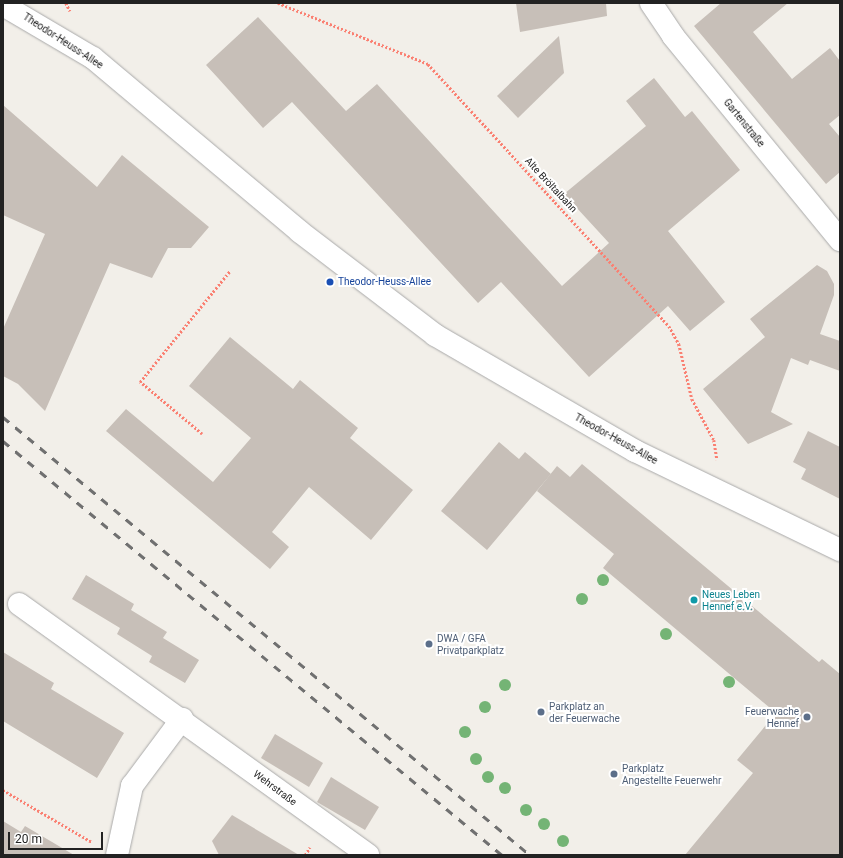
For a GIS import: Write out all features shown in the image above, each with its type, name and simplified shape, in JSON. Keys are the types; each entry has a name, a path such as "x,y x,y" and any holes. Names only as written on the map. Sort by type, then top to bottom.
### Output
{"street":[{"name":"Gartenstraße","path":"651,3 673,36 840,240"},
{"name":"Theodor-Heuss-Allee","path":"13,6 92,58 300,232 435,335 635,451 840,550"},
{"name":"Wehrstraße","path":"19,604 182,719 368,855"},
{"path":"117,855 132,786 182,719"}],"path":[{"name":"Alte Bröltalbahn","path":"278,3 428,64 669,326 679,344 692,400 714,440 718,466 711,463"},
{"path":"202,434 140,382 230,271"},
{"path":"3,790 96,844"}],"building":[{"path":"516,3 606,3 607,16 520,32"},
{"path":"721,3 788,3 753,32 792,79 830,48 840,61 840,115 829,124 840,137 840,172 826,184 694,26"},
{"path":"258,17 346,111 377,84 562,286 609,243 564,194 646,126 626,101 654,78 685,117 692,111 740,170 668,231 725,302 690,331 668,306 589,377 501,282 478,303 292,102 263,128 206,65"},
{"path":"559,36 564,73 518,118 497,96"},
{"path":"3,105 97,187 122,155 209,227 191,248 168,248 152,278 110,263 45,411 18,384 3,376 3,329 45,234 3,215"},
{"path":"817,265 827,271 834,284 834,295 820,334 840,341 840,371 810,360 808,365 791,358 771,412 793,424 748,444 703,389 765,337 750,319"},
{"path":"230,337 293,389 300,380 358,428 350,438 413,490 371,540 309,487 272,532 289,547 270,569 106,431 126,409 213,482 251,438 189,386"},
{"path":"808,431 840,447 840,499 801,479 806,469 793,462"},
{"path":"499,442 519,459 525,452 551,474 487,550 441,511"},
{"path":"582,464 819,662 822,659 840,674 840,855 685,855 753,773 737,760 776,713 603,568 614,554 537,491 557,466 570,477"},
{"path":"86,575 134,604 131,610 167,632 163,638 199,660 185,683 149,662 152,656 117,634 120,628 72,599"},
{"path":"3,652 54,683 51,689 124,733 97,778 3,721"},
{"path":"275,734 323,763 309,787 261,758"},
{"path":"331,777 379,807 365,830 317,802"},
{"path":"232,815 299,855 219,855 212,841"},
{"path":"3,821 21,832 25,826 74,855 3,855"}],"railway":[{"path":"3,417 530,855"},
{"path":"3,441 502,855"}],"place":[{"name":"Theodor-Heuss-Allee","path":"330,282"},
{"name":"Neues Leben Hennef e.V.","path":"694,600"},
{"name":"DWA / GFA Privatparkplatz","path":"429,644"},
{"name":"Parkplatz an der Feuerwache","path":"541,712"},
{"name":"Feuerwache Hennef","path":"807,717"},
{"name":"Parkplatz Angestellte Feuerwehr","path":"614,774"}]}
